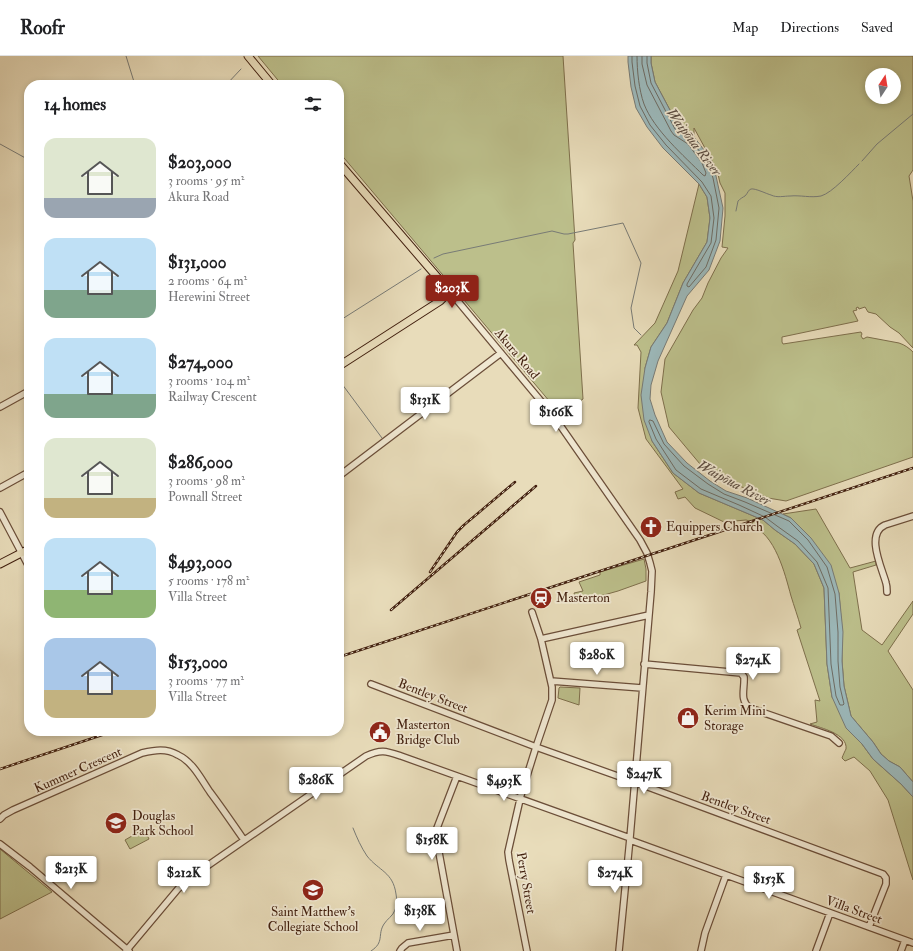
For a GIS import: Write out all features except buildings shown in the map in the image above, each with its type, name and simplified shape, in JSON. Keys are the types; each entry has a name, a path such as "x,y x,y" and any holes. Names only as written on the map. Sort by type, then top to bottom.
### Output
{"main road":[{"path":"248,56 268,80"},
{"name":"Akura Road","path":"344,169 444,285 446,294"},
{"path":"344,363 440,301 446,294"},
{"path":"0,564 22,553"}],"street":[{"name":"Akura Road","path":"446,294 456,299 555,418 640,540 648,555 652,571 649,615 619,951"},
{"path":"344,472 501,353"},
{"path":"0,407 24,394"},
{"path":"0,488 24,475"},
{"path":"0,512 24,557"},
{"path":"887,592 875,547 877,531 880,527 913,516"},
{"name":"Perry Street","path":"527,951 508,852 520,799 552,700 551,681 541,639 532,612"},
{"path":"541,639 649,615"},
{"path":"644,664 741,673 744,677 743,700 745,705 831,736 839,743"},
{"path":"551,681 642,688"},
{"name":"Bentley Street","path":"371,684 536,747 883,874 886,878 886,884 869,927"},
{"name":"Kummer Crescent","path":"0,819 13,810 142,753 156,750 167,750 187,760 244,840"},
{"name":"Villa Street","path":"244,840 366,756 375,752 383,751 457,776 913,943"},
{"path":"457,776 437,828 436,836 457,951"},
{"path":"0,844 128,950 182,884 244,840"},
{"path":"701,951 705,933 726,875"},
{"path":"816,951 830,913"},
{"path":"400,951 408,943 454,935"},
{"path":"901,951 905,940"}],"green space":[{"path":"258,56 563,56 575,240 573,243 583,399 561,415 344,158 344,80 278,80"},
{"path":"651,56 913,56 913,170 909,176 913,201 913,348 899,333 876,314 868,312 865,307 859,309 858,307 856,308 857,310 853,311 858,321 782,337 782,342 783,344 861,332 863,339 867,337 899,343 910,349 913,352 913,457 786,501 768,498 718,477 700,464 669,427 661,392 665,359 693,310 702,298 721,258 728,248 722,247 725,216 725,193 720,183 717,170 694,128 694,137 679,127 655,82"},
{"path":"699,184 707,197 710,218 707,242 683,283 667,323 651,347 645,368 652,441 673,473 699,493 763,520 795,544 814,564 824,588 827,664 832,697 873,759 913,797 913,880 888,800 870,771 854,757 845,761 842,758 846,749 843,739 833,732 810,724 817,722 815,700 820,701 797,630 801,628 786,577 773,545 759,530 751,526 753,522 746,520 724,522 695,508 685,497 678,499 675,492 683,489 646,439 638,408 641,352 637,345 634,345 655,323 678,271"},
{"path":"816,509 850,568 876,561 876,565 853,572 862,630 882,645 913,601 913,614 888,651 913,690 913,782 900,767 889,761 881,754 851,716 844,686 839,593 791,518 783,514"},
{"path":"644,559 646,581 618,591 577,602 574,593 583,591 579,582 600,575 600,572"},
{"path":"560,687 580,688 579,705 558,698"},
{"path":"144,829 149,839 130,849 125,840"},
{"path":"0,849 52,892 0,919"}],"water":[{"name":"Waipōua River","path":"628,56 651,56 655,82 679,127 694,137 711,159 723,208 720,241 709,270 687,296 658,361 651,385 650,399 655,415 667,442 687,463 710,481 726,491 747,498 791,518 811,538 831,565 839,593 843,632 842,661 844,686 851,716 881,754 889,761 900,767 913,782 913,797 873,759 862,744 846,728 832,697 827,664 824,588 814,564 795,544 763,520 699,493 673,473 652,441 644,420 641,395 645,368 651,347 667,323 683,283 707,242 710,218 707,197 699,184 663,148 647,127 636,108 631,87"}],"waterway":[{"path":"126,56 133,80"},
{"path":"231,80 241,69"},
{"path":"862,161 877,144 913,114"},
{"path":"0,144 24,157"},
{"path":"736,211 738,201 751,189 780,197 821,196 836,187 859,164"},
{"path":"434,258 443,254 552,231 568,234 623,223 641,263 631,308 634,328 641,335"},
{"path":"344,318 421,269"},
{"path":"344,387 382,438"},
{"path":"353,828 367,856 389,876 396,896 396,908 382,928 378,945 371,951"}],"railway":[{"path":"344,655 913,468"},
{"path":"430,572 457,532 515,482"},
{"path":"391,610 536,486"},
{"path":"0,769 99,736"}],"place":[{"name":"Equippers Church","path":"651,527"},
{"name":"Masterton","path":"541,598"},
{"name":"Kerim Mini Storage","path":"688,718"},
{"name":"Masterton Bridge Club","path":"380,732"},
{"name":"Douglas Park School","path":"116,823"},
{"name":"Saint Matthew's Collegiate School","path":"313,890"}]}
